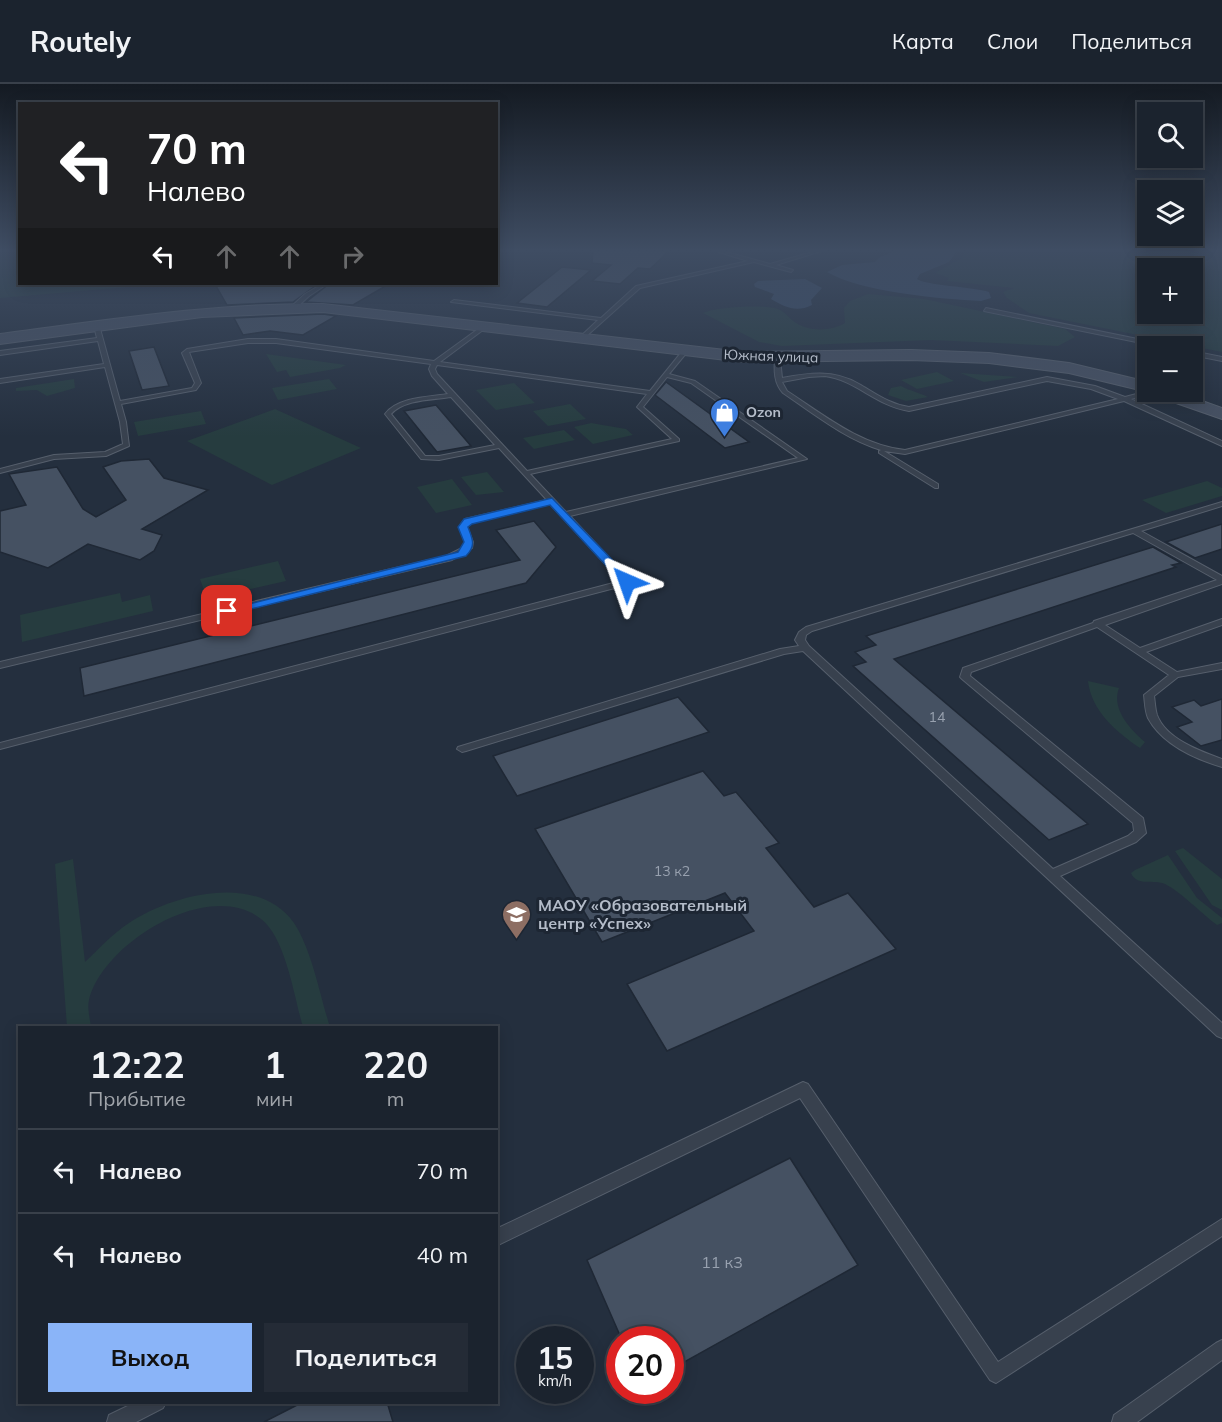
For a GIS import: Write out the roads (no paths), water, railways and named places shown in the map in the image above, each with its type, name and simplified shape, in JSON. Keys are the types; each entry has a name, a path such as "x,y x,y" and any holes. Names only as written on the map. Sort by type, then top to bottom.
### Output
{"street":[{"name":"Южная улица","path":"0,339 99,332 210,312"},
{"name":"Южная улица","path":"369,312 686,350 777,358 982,357 1053,365 1137,384"},
{"path":"1189,402 1222,414"}],"lane":[{"path":"545,312 602,319"},
{"path":"582,338 609,312"},
{"path":"998,312 1137,341"},
{"path":"0,746 627,582 434,375 432,369 435,363 485,326"},
{"path":"0,353 99,332 127,445 117,451 95,456 40,459 0,471"},
{"path":"118,403 194,388 198,383 185,353 248,341 276,341 650,393"},
{"path":"526,473 676,441 678,438 641,409 641,404 686,350"},
{"path":"1203,355 1222,359"},
{"path":"777,358 778,381 785,392 935,486"},
{"path":"0,381 108,365"},
{"path":"565,515 804,459 693,382 665,375"},
{"path":"778,381 806,375 833,375 902,409 1047,379 1084,385 1222,444"},
{"path":"453,395 401,404 392,407 388,414 423,458 439,458 500,446"},
{"path":"868,444 884,450 905,452 1137,396"},
{"path":"0,665 449,558 468,548 469,542 463,527 468,521 552,501"},
{"path":"1222,504 809,629 800,637 805,648 1222,1032"},
{"path":"1135,531 1222,580"},
{"path":"1052,875 1132,839 1140,833 1139,821 973,684 965,677 966,670 1222,580"},
{"path":"1139,651 1222,622"},
{"path":"1097,623 1176,675"},
{"path":"462,749 783,651 805,648"},
{"path":"1222,666 1176,675 1149,695 1152,717 1179,742 1199,754 1222,763"},
{"path":"498,1237 803,1089 996,1374 1222,1227"},
{"path":"1121,1422 1222,1349"},
{"path":"116,1422 153,1404"}],"place":[{"name":"Ozon","path":"725,438"},
{"name":"МАОУ «Образовательный центр «Успех»","path":"517,940"}]}
